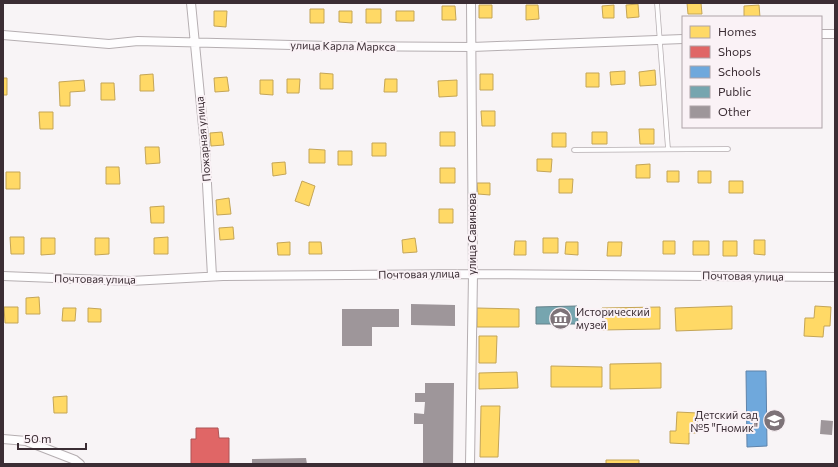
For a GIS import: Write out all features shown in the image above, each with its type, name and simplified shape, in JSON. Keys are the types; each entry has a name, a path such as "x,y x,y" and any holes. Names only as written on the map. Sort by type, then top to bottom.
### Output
{"street":[{"name":"Пожарная улица","path":"191,3 205,147 212,276"},
{"name":"улица Савинова","path":"470,3 472,47 473,274 470,464"},
{"path":"822,34 835,34"},
{"name":"улица Карла Маркса","path":"3,35 110,44 138,41 329,46 472,47 682,39"},
{"name":"Почтовая улица","path":"3,276 131,281 212,276 473,274 835,277"},
{"path":"3,439 26,441 75,460 80,464"}],"lane":[{"path":"657,3 668,149"},
{"path":"574,150 728,149"}],"building: Homes":[{"path":"687,3 701,3 702,14 688,14"},
{"path":"638,4 639,17 627,18 626,5"},
{"path":"479,5 492,5 492,18 479,18"},
{"path":"526,5 538,5 539,19 526,20"},
{"path":"614,5 614,18 603,18 602,6"},
{"path":"759,5 760,16 744,16 744,6"},
{"path":"442,6 455,6 456,20 442,20"},
{"path":"310,9 324,9 324,23 310,23"},
{"path":"366,9 381,9 381,23 366,23"},
{"path":"214,11 227,11 226,27 214,26"},
{"path":"339,11 352,11 352,23 339,22"},
{"path":"396,11 414,11 414,21 396,21"},
{"path":"655,70 656,85 640,86 639,72"},
{"path":"625,71 625,84 611,85 610,72"},
{"path":"320,73 333,74 333,89 320,89"},
{"path":"586,73 599,73 599,87 586,87"},
{"path":"153,74 154,91 140,91 140,75"},
{"path":"480,74 493,74 493,90 480,90"},
{"path":"227,77 229,91 215,92 214,78"},
{"path":"3,78 7,78 7,95 3,95"},
{"path":"287,79 300,79 299,93 287,93"},
{"path":"385,79 397,79 397,92 384,92"},
{"path":"84,80 85,91 70,92 70,106 60,106 59,82"},
{"path":"260,80 273,80 273,95 260,94"},
{"path":"457,80 457,96 439,97 438,81"},
{"path":"101,83 114,83 115,100 101,100"},
{"path":"481,111 495,111 495,126 482,126"},
{"path":"39,112 53,112 53,129 40,129"},
{"path":"639,129 654,129 654,144 640,144"},
{"path":"222,132 224,145 211,146 210,133"},
{"path":"440,132 455,132 455,146 440,146"},
{"path":"592,132 607,132 607,144 592,144"},
{"path":"552,133 566,133 566,147 552,147"},
{"path":"372,143 386,143 386,156 372,156"},
{"path":"145,147 159,147 160,163 146,164"},
{"path":"309,149 325,150 325,163 309,163"},
{"path":"338,151 352,151 352,165 338,165"},
{"path":"537,159 552,159 551,172 537,171"},
{"path":"285,162 286,174 273,176 272,163"},
{"path":"650,164 650,178 636,178 636,165"},
{"path":"106,167 119,167 120,184 106,184"},
{"path":"440,168 455,168 455,183 440,183"},
{"path":"667,171 679,171 679,182 667,182"},
{"path":"698,171 711,171 711,183 698,183"},
{"path":"6,172 20,172 20,189 6,189"},
{"path":"559,179 573,179 572,193 559,193"},
{"path":"302,181 315,186 309,206 295,201"},
{"path":"729,181 743,181 743,193 729,193"},
{"path":"477,183 490,183 490,195 478,194"},
{"path":"229,198 231,214 217,215 216,200"},
{"path":"164,206 164,223 151,223 150,207"},
{"path":"439,209 453,209 453,223 439,223"},
{"path":"233,227 234,239 220,240 219,228"},
{"path":"10,237 24,237 24,254 11,254"},
{"path":"168,237 168,254 154,254 154,238"},
{"path":"41,238 55,238 55,254 41,255"},
{"path":"95,238 109,238 109,254 95,255"},
{"path":"415,238 417,252 403,253 402,240"},
{"path":"543,238 558,238 558,253 543,253"},
{"path":"754,240 765,240 765,255 754,254"},
{"path":"515,241 526,241 526,255 514,255"},
{"path":"663,241 675,241 675,254 663,254"},
{"path":"693,241 709,241 709,255 693,255"},
{"path":"723,241 737,241 737,256 723,256"},
{"path":"290,242 290,255 278,255 277,243"},
{"path":"309,242 321,242 322,254 309,254"},
{"path":"566,242 578,242 578,255 565,254"},
{"path":"608,242 622,242 621,256 607,256"},
{"path":"39,297 40,314 26,314 26,298"},
{"path":"732,306 732,329 676,331 675,308"},
{"path":"815,306 831,307 830,326 824,326 823,337 804,336 805,318 814,318"},
{"path":"4,307 18,307 18,323 5,323"},
{"path":"660,307 660,329 602,330 602,308"},
{"path":"63,308 76,308 75,321 62,321"},
{"path":"88,308 101,309 101,322 88,322"},
{"path":"477,308 519,309 519,327 477,327"},
{"path":"479,336 497,336 496,363 479,363"},
{"path":"661,363 661,388 610,389 610,364"},
{"path":"551,366 602,367 602,387 551,387"},
{"path":"517,372 518,388 479,389 479,373"},
{"path":"67,396 67,413 54,413 53,397"},
{"path":"481,406 500,406 498,457 480,457"},
{"path":"677,412 698,413 697,433 689,433 689,444 670,443 670,431 676,431"},
{"path":"606,460 639,460 639,464 606,464"}],"building: Shops":[{"path":"196,428 218,428 219,438 229,438 229,464 191,464 191,439 196,439"}],"building: Schools":[{"path":"746,371 766,371 767,446 747,447"}],"building: Public":[{"path":"577,306 578,324 536,324 536,307"}],"building: Other":[{"path":"411,304 455,305 455,326 411,325"},
{"path":"342,309 399,309 399,327 372,327 372,346 342,346"},
{"path":"425,383 454,383 453,464 423,464 423,424 414,424 414,413 424,414 425,402 415,402 415,393 425,393"},
{"path":"821,420 833,421 832,435 820,434"},
{"path":"306,458 307,464 252,464 252,459"}],"place":[{"name":"Исторический музей","path":"561,318"},
{"name":"Детский сад №5 \"Гномик\"","path":"774,421"}]}
